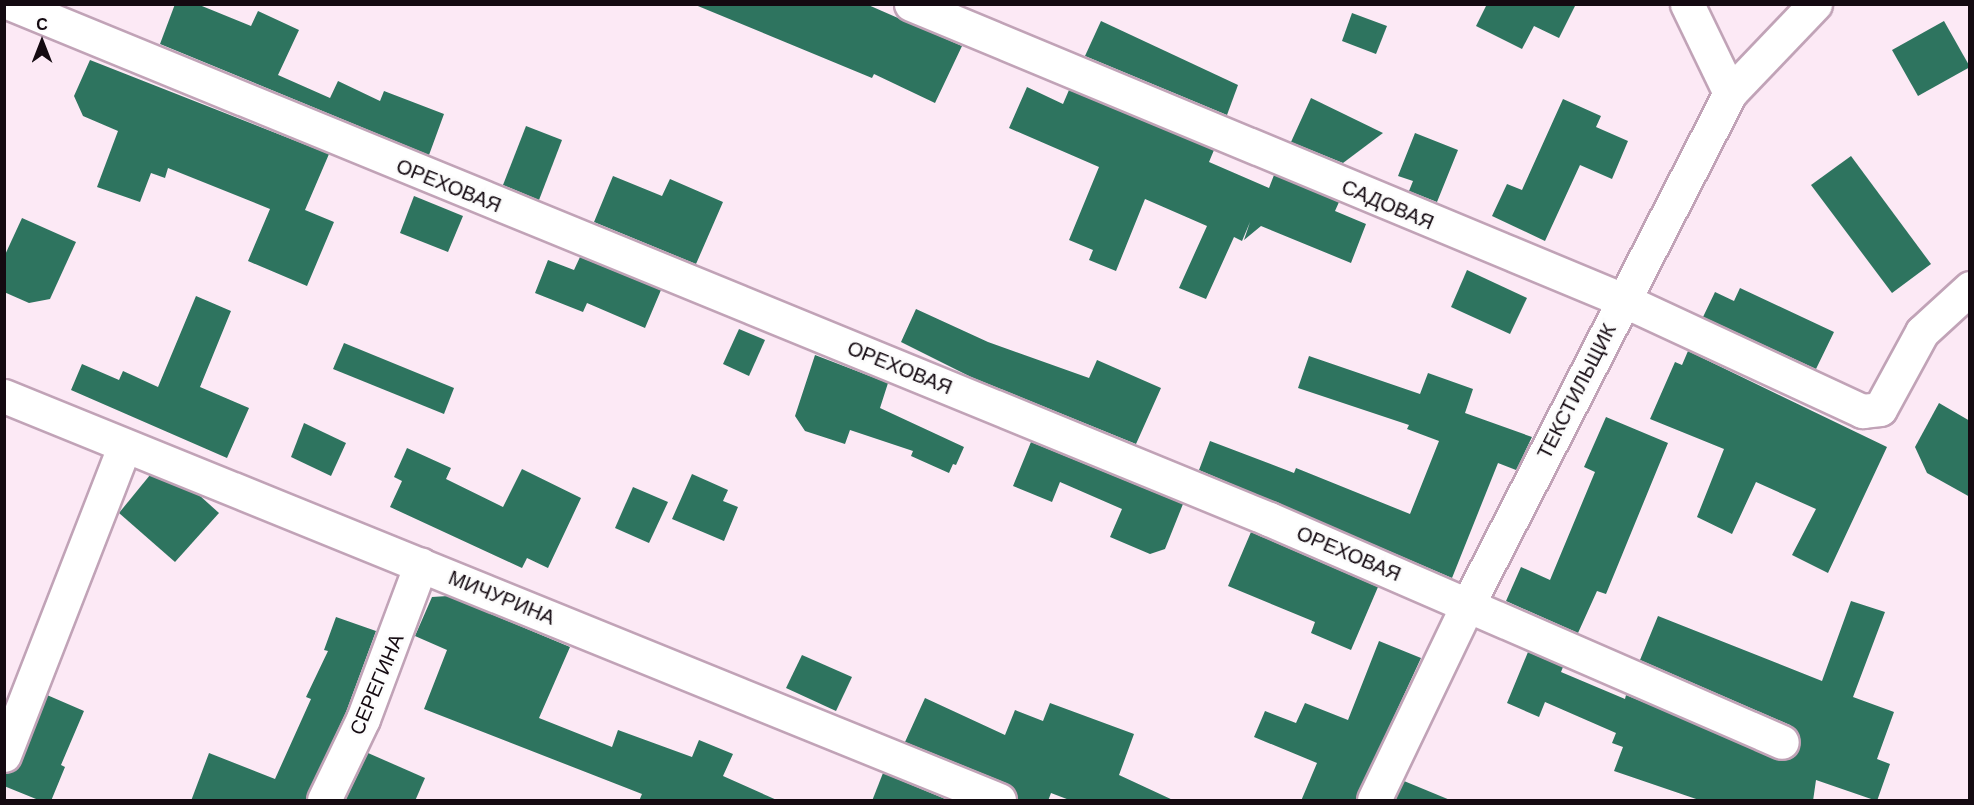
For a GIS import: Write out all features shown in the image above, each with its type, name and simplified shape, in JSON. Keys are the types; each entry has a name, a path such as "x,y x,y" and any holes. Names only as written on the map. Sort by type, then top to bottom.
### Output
{"street":[{"name":"ОРЕХОВАЯ","path":"12,4 1063,434 1468,604 1782,742"},
{"name":"САДОВАЯ","path":"911,4 1623,300 1862,411 1880,409 1922,332 1970,288"},
{"path":"1687,4 1731,93"},
{"name":"ТЕКСТИЛЬЩИК","path":"1374,801 1468,604 1731,93 1815,4"},
{"name":"МИЧУРИНА","path":"4,396 124,447 265,499 959,792 999,801"},
{"path":"8,735 124,447"},
{"name":"СЕРЕГИНА","path":"324,801 392,647 421,564"}],"building":[{"path":"175,4 197,4 251,26 258,11 299,30 278,75 330,98 338,81 380,101 384,91 444,114 429,155 160,44"},
{"path":"693,4 866,4 962,46 935,103 874,74 872,78"},
{"path":"1487,4 1576,4 1559,38 1534,26 1522,49 1476,26"},
{"path":"1352,13 1387,26 1376,54 1342,41"},
{"path":"1101,21 1238,85 1227,115 1085,56"},
{"path":"1944,21 1970,67 1918,96 1892,50"},
{"path":"90,60 329,154 305,210 334,222 307,286 248,261 270,209 168,168 165,178 151,173 140,202 97,187 118,131 83,116 74,96"},
{"path":"1027,87 1063,104 1069,90 1214,150 1209,162 1269,188 1274,175 1339,202 1335,211 1366,224 1351,263 1261,226 1244,240 1250,222 1242,241 1234,237 1206,299 1179,288 1207,226 1145,199 1116,271 1089,260 1093,250 1069,240 1099,167 1009,128"},
{"path":"1311,98 1383,133 1343,163 1291,142"},
{"path":"1563,99 1601,116 1596,127 1628,141 1612,179 1580,165 1545,241 1492,216 1507,184 1522,190"},
{"path":"526,126 562,140 539,200 503,185"},
{"path":"1415,133 1458,150 1437,202 1409,191 1413,181 1398,176"},
{"path":"1851,156 1931,264 1892,293 1811,185"},
{"path":"613,176 662,196 670,179 723,202 696,264 594,222"},
{"path":"414,196 463,216 448,252 400,233"},
{"path":"22,218 76,242 50,299 29,303 4,292 4,257"},
{"path":"580,257 661,290 645,328 587,303 583,312 535,293 548,260 574,270"},
{"path":"1467,270 1527,298 1510,334 1451,307"},
{"path":"1740,288 1834,332 1816,369 1703,317 1715,292 1734,301"},
{"path":"196,296 231,311 200,387 249,408 227,458 71,390 82,364 119,380 123,371 158,387"},
{"path":"916,309 988,342 1089,378 1097,360 1161,388 1136,444 971,377 901,342"},
{"path":"739,329 765,340 749,376 723,364"},
{"path":"344,343 454,388 444,414 333,369"},
{"path":"1688,351 1887,447 1828,573 1792,555 1816,509 1756,482 1732,534 1697,517 1724,449 1650,419 1675,362 1682,365"},
{"path":"815,355 888,383 880,408 964,447 956,465 953,464 949,473 911,456 913,451 850,430 845,444 805,431 795,416"},
{"path":"1309,356 1420,394 1428,373 1473,389 1465,413 1532,437 1516,470 1498,463 1452,578 1199,470 1210,441 1294,473 1296,468 1410,514 1439,441 1407,429 1409,425 1298,388"},
{"path":"1939,403 1970,421 1970,497 1927,473 1915,447"},
{"path":"1606,417 1668,443 1606,594 1597,591 1578,633 1506,601 1521,567 1550,580 1595,472 1584,467"},
{"path":"304,423 346,443 331,476 291,457"},
{"path":"1031,442 1183,504 1165,549 1150,554 1110,537 1122,509 1060,482 1052,502 1013,486"},
{"path":"407,448 451,468 446,479 503,507 522,469 581,498 548,568 527,558 522,568 390,507 402,481 394,477"},
{"path":"692,474 728,490 723,501 738,507 724,541 672,519"},
{"path":"150,475 199,495 219,513 175,562 119,513"},
{"path":"633,487 668,502 649,543 615,528"},
{"path":"1251,532 1378,587 1351,650 1311,633 1315,622 1228,586"},
{"path":"448,596 570,647 539,718 612,747 618,730 692,757 699,740 733,754 723,776 779,801 639,801 642,794 424,709 447,650 415,636 432,597"},
{"path":"1851,601 1885,612 1853,697 1894,712 1877,759 1890,764 1877,801 1816,780 1813,801 1702,801 1614,771 1623,747 1612,743 1616,733 1545,702 1539,717 1507,703 1528,652 1563,667 1561,672 1625,699 1626,695 1785,760 1799,749 1797,731 1790,725 1640,660 1658,616 1822,681"},
{"path":"336,617 376,631 346,712 305,801 191,801 209,753 275,779 311,699 306,697 328,651 324,650"},
{"path":"1379,641 1421,658 1355,801 1301,801 1317,763 1254,737 1265,711 1296,723 1305,703 1348,720"},
{"path":"802,655 852,677 836,711 786,688"},
{"path":"47,695 84,711 61,765 65,767 51,801 41,801 4,786 4,773 15,770 21,762"},
{"path":"925,698 1005,735 1015,710 1043,721 1050,703 1134,734 1119,775 1175,801 1072,801 1051,793 1048,801 1017,801 1014,789 1006,783 905,742"},
{"path":"368,753 425,778 415,801 345,801"},
{"path":"883,773 950,801 872,801"},
{"path":"1404,781 1450,800 1450,801 1395,801"}]}
